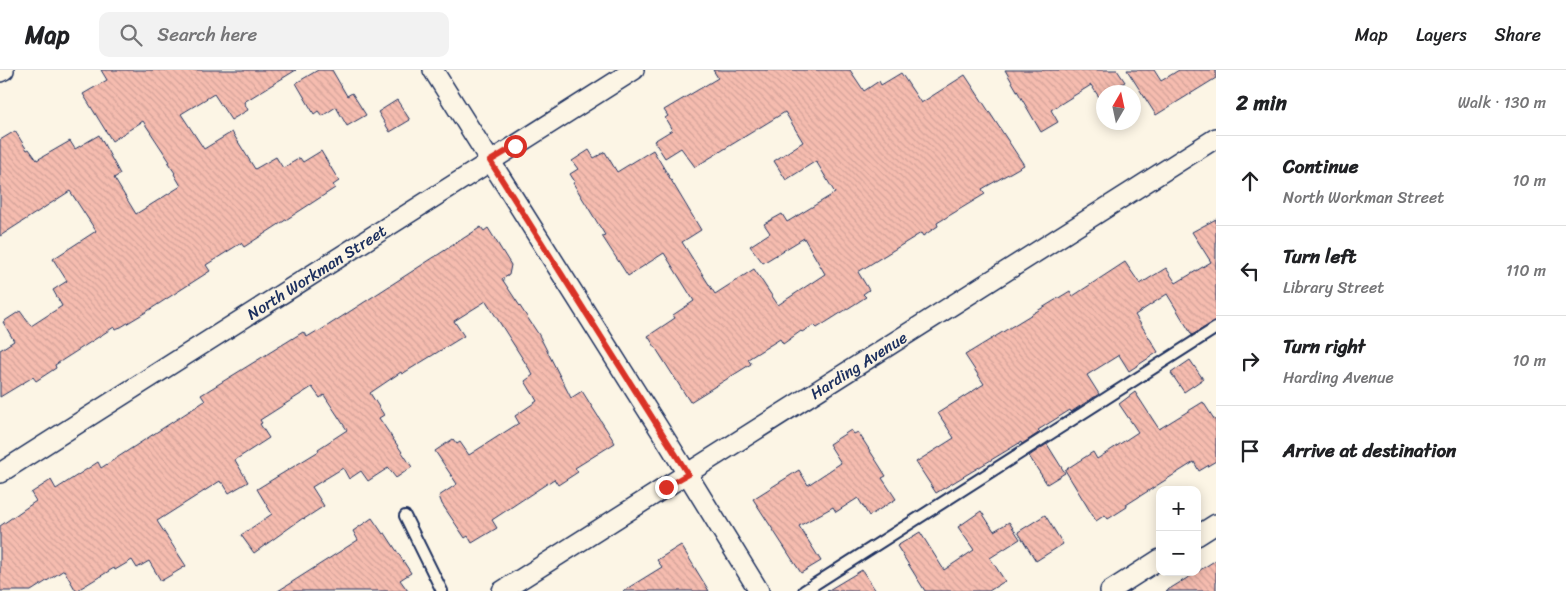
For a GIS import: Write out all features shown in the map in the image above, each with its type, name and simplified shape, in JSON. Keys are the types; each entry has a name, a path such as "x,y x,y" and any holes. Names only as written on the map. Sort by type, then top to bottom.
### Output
{"street":[{"path":"0,72 4,70"},
{"path":"433,70 688,474 759,591"},
{"name":"North Workman Street","path":"0,473 634,70"},
{"name":"Harding Avenue","path":"502,591 1216,138"},
{"path":"1201,533 1216,524"},
{"path":"1110,591 1156,562"}],"lane":[{"path":"804,591 1216,328"},
{"path":"405,516 442,591"}],"building":[{"path":"101,70 296,70 244,102 248,110 231,120 214,94 181,114 204,149 232,132 255,169 276,157 283,168 300,158 303,162 321,151 339,181 333,185 335,188 244,247 241,243 206,265 210,271 146,312 121,327 115,329 114,327 55,365 56,368 36,381 33,377 0,397 0,350 14,341 3,322 20,311 31,326 62,306 53,290 67,281 53,259 96,231 70,191 0,236 0,140 15,131 27,150 29,149 37,160 70,141 75,149 99,135 120,174 114,178 136,214 181,186 168,163 170,162 143,121 112,141 83,94 107,80"},
{"path":"318,70 332,70 347,96 352,93 366,115 347,126 336,107 322,116 318,111 314,114 296,83"},
{"path":"713,70 850,70 864,91 879,81 881,85 901,73 921,103 965,75 1024,165 982,189 985,194 937,223 938,226 923,236 921,233 858,272 869,290 863,294 866,297 817,328 814,325 801,331 783,344 780,339 748,359 751,364 690,402 648,336 675,318 673,315 694,301 664,253 628,276 602,236 605,235 573,183 575,182 570,174 578,169 572,161 589,150 594,158 605,152 617,172 653,150 701,230 682,242 715,294 754,269 778,305 825,274 804,238 763,263 750,246 770,233 764,224 782,214 787,222 835,193 816,161 786,180 774,161 803,142 785,112 695,167 681,148 665,158 654,141 672,130 665,118 668,116 664,110 718,78"},
{"path":"1005,70 1117,70 1125,82 1120,85 1096,85 1096,92 1091,85 1051,110 1058,122 1041,132"},
{"path":"1127,70 1154,70 1161,81 1179,70 1216,70 1216,78 1156,115 1141,92 1141,85 1137,85"},
{"path":"397,100 410,120 390,132 378,112"},
{"path":"1216,219 1216,321 1192,335 1167,294 1135,315 1158,352 1129,371 1119,355 1087,375 1099,394 1038,430 1040,432 1022,444 1021,442 936,493 916,462 954,438 938,413 984,384 965,355 1070,291 1073,296 1125,262 1140,284 1166,268 1176,283 1211,262 1192,232"},
{"path":"481,227 484,231 488,228 511,265 509,275 502,279 539,335 571,398 582,391 615,443 575,468 578,472 558,485 554,479 492,520 497,528 472,543 468,536 465,538 442,504 439,496 457,484 435,451 453,439 457,444 460,442 469,455 519,423 515,416 537,401 525,381 533,375 486,301 454,321 464,336 402,374 401,372 370,393 384,415 379,418 412,467 396,478 388,468 368,481 361,471 349,479 343,468 312,487 324,506 303,518 254,553 241,535 272,514 257,489 319,451 318,449 347,430 324,395 320,398 312,387 260,420 262,423 260,424 269,438 235,460 248,482 229,493 220,481 157,521 186,566 161,581 149,561 137,568 132,560 115,570 114,568 76,591 64,570 31,591 0,591 0,526 36,501 31,493 51,480 56,489 98,462 101,468 205,401 201,395 303,332 307,337 318,332"},
{"path":"1190,360 1203,379 1184,392 1171,373"},
{"path":"1135,392 1159,429 1203,402 1216,422 1216,461 1199,471 1194,462 1126,505 1127,507 1108,519 1105,515 1096,521 1065,470 1093,452 1097,459 1138,432 1119,404"},
{"path":"851,430 854,434 858,432 886,476 882,478 896,499 869,516 858,498 836,512 833,507 799,526 821,561 801,573 753,499 799,470 808,485 841,463 829,444"},
{"path":"1047,444 1065,473 1047,484 1029,456"},
{"path":"981,511 994,531 1009,522 1020,539 990,558 1005,581 989,591 925,591 897,546 920,532 944,570 974,550 958,527"},
{"path":"1045,515 1063,544 1036,561 1018,532"},
{"path":"372,518 383,534 385,533 411,573 400,580 408,591 278,591 358,540 353,531"},
{"path":"681,545 709,591 623,591 662,567 657,560"},
{"path":"1216,560 1216,591 1166,591 1190,576 1201,576 1201,569"},
{"path":"862,570 876,591 827,591"}],"route":[{"path":"515,146 490,161 688,474 666,487"}]}
